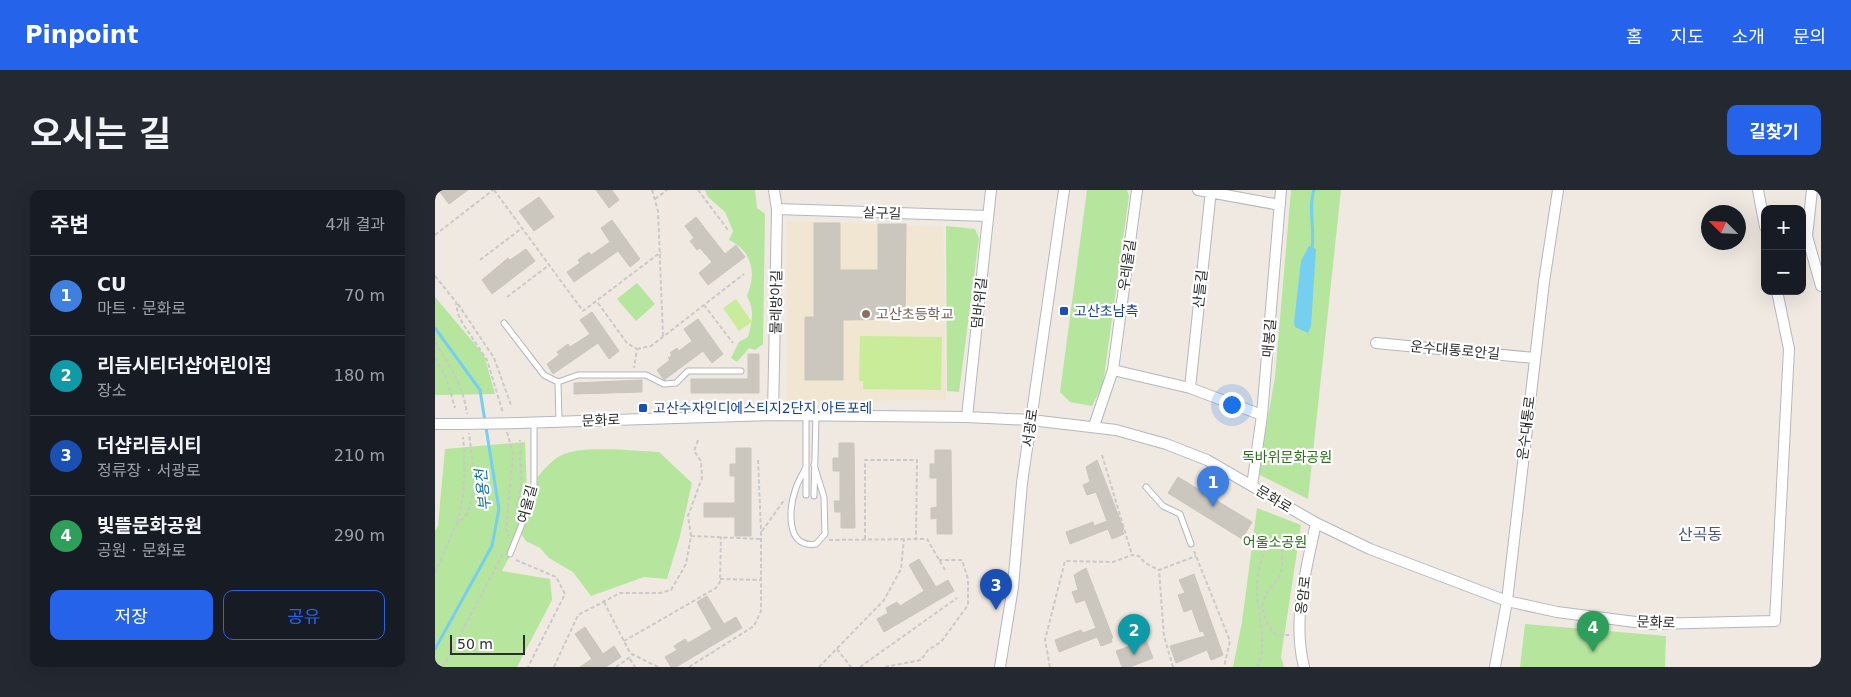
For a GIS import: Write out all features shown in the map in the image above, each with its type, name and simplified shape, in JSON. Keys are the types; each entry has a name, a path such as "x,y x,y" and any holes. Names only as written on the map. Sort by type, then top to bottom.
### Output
{"street":[{"name":"물레방아길","path":"773,415 777,209 774,190"},
{"name":"덤바위길","path":"967,417 991,190"},
{"name":"서광로","path":"1000,667 1013,587 1022,483 1064,190"},
{"name":"우레울길","path":"1093,426 1113,370 1137,190"},
{"path":"1198,190 1280,205"},
{"name":"매봉길","path":"1252,486 1262,415 1281,190"},
{"name":"운수대통로","path":"1495,667 1507,601 1535,358 1558,190"},
{"path":"1758,190 1761,206"},
{"path":"1812,190 1807,236 1821,286"},
{"name":"산들길","path":"1190,388 1211,191"},
{"name":"살구길","path":"777,209 988,216"},
{"name":"문화로","path":"435,424 466,425 811,415 967,417 1031,420 1093,426 1116,430 1166,444 1207,460 1316,523 1370,549 1507,601 1557,612 1651,624 1775,621 1789,349 1778,295"},
{"name":"운수대통로안길","path":"1376,343 1535,358"},
{"path":"1113,370 1190,388 1262,415"},
{"name":"옹암로","path":"1304,667 1298,645 1303,584 1316,523"}],"lane":[{"path":"504,323 544,375 558,382 578,375 647,375 664,384 676,383 688,371 741,371"},
{"path":"558,382 559,422"},
{"path":"811,415 815,465 814,496"},
{"path":"806,495 806,467 811,415"},
{"name":"여울길","path":"511,556 530,504 534,485 534,422"},
{"path":"806,467 792,502 794,536 801,544 808,546 822,540 825,534 824,497 815,465"},
{"path":"1146,487 1163,506 1180,514 1191,544"}],"path":[{"path":"435,235 494,190 583,311 661,252"},
{"path":"652,190 658,211 663,336"},
{"path":"655,199 667,190"},
{"path":"698,190 728,230"},
{"path":"480,260 522,228"},
{"path":"507,297 549,265"},
{"path":"597,302 627,343 637,349 651,346 744,274"},
{"path":"435,276 456,302 494,358 511,406"},
{"path":"456,302 458,314 463,324 487,360 504,416"},
{"path":"704,305 733,343"},
{"path":"435,342 451,368 465,403 466,425 475,484 468,513 456,525"},
{"path":"633,375 637,349"},
{"path":"435,358 446,378 455,408"},
{"path":"506,426 513,454 506,529 510,541 512,533"},
{"path":"435,573 456,525 462,504 466,470 463,437"},
{"path":"514,525 521,484 519,440"},
{"path":"554,667 578,615 620,593 660,593 671,590 686,564 691,536 688,516 702,478 701,461 694,451 698,440"},
{"path":"1102,455 1131,555"},
{"path":"689,667 754,626 761,611 761,532 758,458"},
{"path":"865,540 865,460 917,460 916,539"},
{"path":"761,532 781,502 795,491"},
{"path":"691,536 761,539"},
{"path":"624,641 716,588 720,579 721,537"},
{"path":"819,667 884,600 901,569 904,539"},
{"path":"822,540 927,539 945,570"},
{"path":"1257,667 1262,639 1257,592 1263,553 1268,540 1283,545 1280,573 1264,599 1264,610 1267,622 1276,635 1291,635"},
{"path":"1191,544 1230,641 1224,667"},
{"path":"443,667 506,548"},
{"path":"1050,667 1045,640 1065,561 1113,562 1131,555 1139,556 1145,563 1159,570 1196,556"},
{"path":"511,556 556,577 565,594 528,667"},
{"path":"885,667 921,660 928,650 941,642 968,605 968,579 963,560 939,560"},
{"path":"1159,570 1164,636 1173,667"},
{"path":"720,579 761,580"},
{"path":"861,666 957,598"},
{"path":"604,602 630,653 658,667"},
{"path":"837,649 851,667"},
{"path":"616,667 633,655"},
{"path":"629,658 635,667"}],"shaded area":[{"name":"고산초등학교","path":"787,221 943,227 946,400 787,401"}],"green space":[{"path":"705,190 755,190 757,208 765,214 763,344 755,350 749,348 737,362 731,358 739,342 748,337 752,321 750,301 747,296 752,279 752,271 743,250 729,240 733,231 725,212 708,197"},
{"path":"1087,190 1127,190 1129,196 1103,384 1092,406 1070,402 1060,392"},
{"name":"독바위문화공원","path":"1291,190 1341,190 1308,499 1258,474 1275,377"},
{"path":"946,226 975,229 979,238 959,392 947,391"},
{"path":"637,283 655,304 636,321 617,299"},
{"path":"435,297 484,355 495,394 435,395"},
{"path":"736,299 752,322 739,331 723,308"},
{"path":"860,336 942,337 941,390 863,389 863,381 859,381"},
{"path":"525,442 527,492 537,478 558,457 567,453 592,449 659,452 692,483 680,536 667,579 644,577 591,596 573,572 549,558 540,548 526,541 521,534 502,571 550,579 552,600 517,667 435,667 435,531 438,526 445,449"},
{"name":"어울소공원","path":"1257,508 1301,525 1281,657 1284,667 1233,667 1242,622"},
{"path":"1525,624 1666,636 1665,667 1520,667"}],"water":[{"path":"1309,246 1316,249 1311,326 1308,333 1295,327 1294,322 1301,261"}],"building":[{"path":"443,190 468,190 449,204 440,192"},
{"path":"596,190 612,190 619,200 609,208"},
{"path":"539,197 554,217 534,231 519,211"},
{"path":"696,217 725,254 736,245 745,257 708,285 699,273 712,262 700,248 697,250 690,241 694,238 685,226"},
{"path":"612,220 640,259 630,267 618,251 574,282 567,272 580,263 578,260 589,252 591,255 610,242 601,228"},
{"path":"814,223 840,223 840,270 878,270 878,224 906,224 905,319 843,320 843,380 805,380 805,317 814,317"},
{"path":"526,249 535,261 492,294 482,280 508,258 510,260"},
{"path":"592,312 619,351 609,359 598,343 553,374 547,364 559,355 557,352 568,344 570,347 590,334 580,320"},
{"path":"698,319 723,354 712,363 703,351 664,380 657,370 670,360 668,358 672,355 670,353 677,348 679,351 692,341 684,329"},
{"path":"748,354 759,354 759,393 691,393 691,379 748,379"},
{"path":"642,380 642,392 574,394 574,383"},
{"path":"839,443 854,443 855,528 841,528 841,512 835,512 834,501 840,501 840,471 833,471 833,458 839,458"},
{"path":"736,448 751,448 751,536 735,536 735,517 704,517 704,503 735,503 735,476 730,476 730,464 736,464"},
{"path":"935,450 951,450 952,534 937,534 937,518 931,519 931,508 937,507 937,478 930,478 930,464 935,464"},
{"path":"1097,460 1124,534 1112,539 1108,529 1070,544 1066,532 1093,522 1094,526 1107,521 1096,492 1087,495 1083,485 1090,482 1086,467"},
{"path":"1178,477 1252,522 1242,539 1168,493"},
{"path":"919,559 936,587 948,580 954,591 884,632 877,619 888,613 886,608 897,602 900,606 924,591 909,565"},
{"path":"1086,568 1113,638 1111,638 1112,642 1101,646 1097,637 1059,652 1055,640 1081,630 1083,633 1096,628 1085,600 1076,603 1072,592 1078,590 1074,575"},
{"path":"1194,574 1223,655 1211,660 1207,650 1176,663 1170,646 1205,636 1203,631 1200,632 1192,609 1184,612 1178,595 1185,593 1179,580"},
{"path":"707,596 724,624 736,617 742,628 676,667 671,667 665,657 677,650 674,646 685,639 688,643 712,629 697,602"},
{"path":"585,627 603,654 614,646 621,657 606,667 580,667 592,659 575,634"},
{"path":"1146,640 1153,658 1130,667 1122,667 1116,651"}],"waterway":[{"path":"1312,248 1312,196 1314,190"},
{"name":"부용천","path":"435,328 480,390 499,509 492,546 435,649"}],"place":[{"name":"고산초남측","path":"1064,311"},
{"name":"고산초등학교","path":"866,314"},
{"name":"고산수자인디에스티지2단지.아트포레","path":"643,408"},
{"name":"CU","path":"1213,507"},
{"name":"더샵리듬시티","path":"996,610"},
{"name":"빛뜰문화공원","path":"1593,652"},
{"name":"리듬시티더샵어린이집","path":"1134,655"}],"district":[{"name":"산곡동","path":"1700,534"}]}
